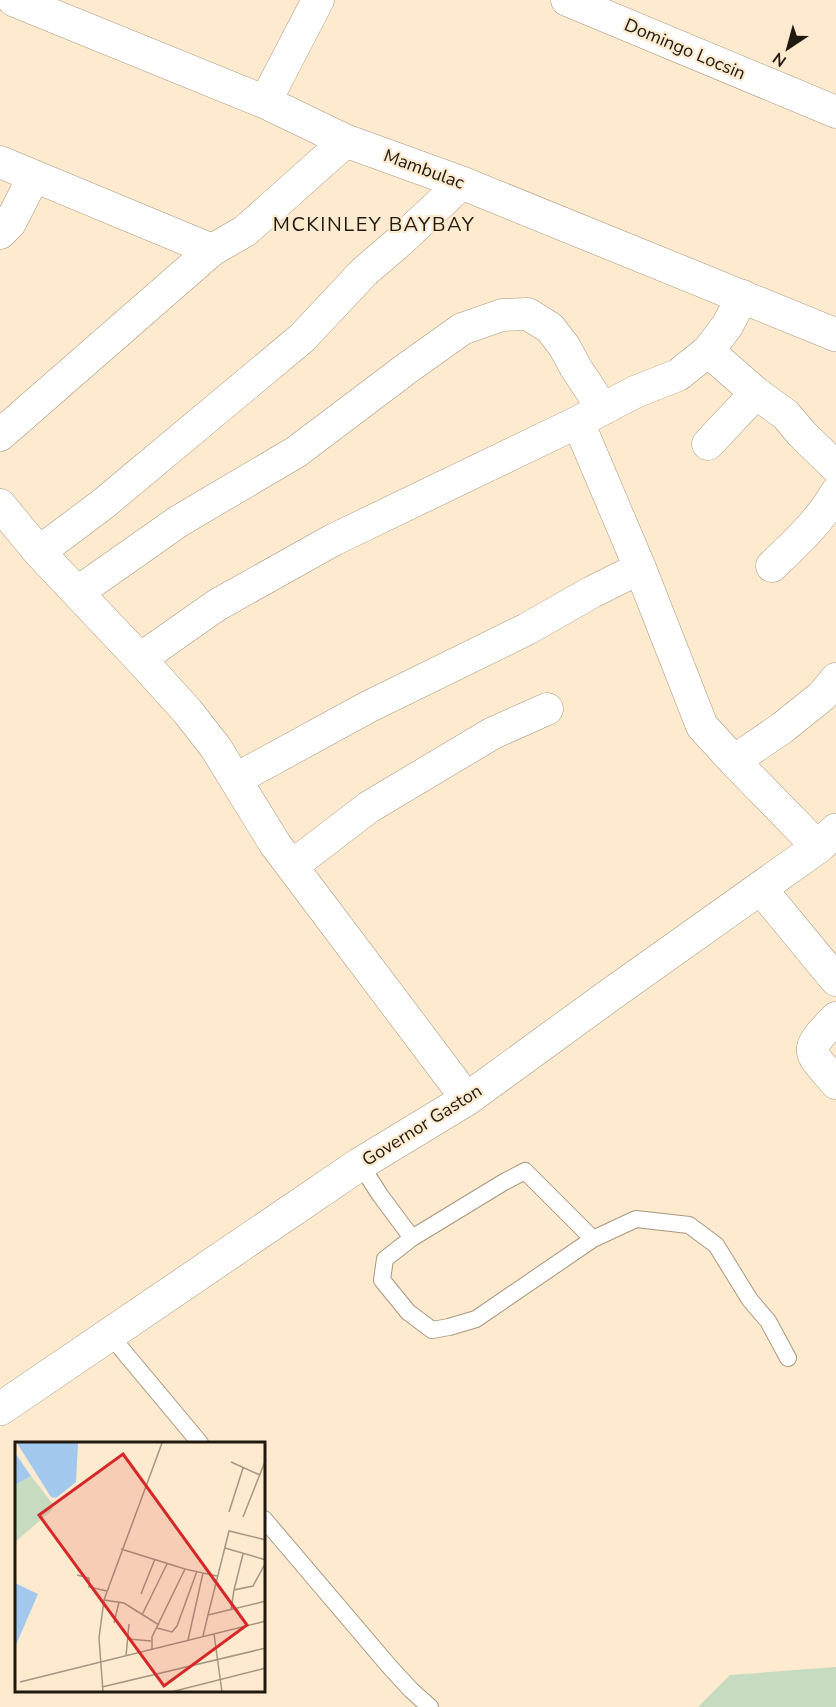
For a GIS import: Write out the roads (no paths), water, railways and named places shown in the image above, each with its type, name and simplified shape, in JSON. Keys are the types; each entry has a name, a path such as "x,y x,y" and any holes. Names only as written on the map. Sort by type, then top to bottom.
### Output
{"street":[{"name":"Mambulac","path":"14,0 264,102 346,141 462,183 836,335"},
{"path":"264,102 318,0"},
{"name":"Domingo Locsin","path":"567,0 836,112"},
{"path":"0,435 212,250 245,231 346,141"},
{"path":"0,162 212,250"},
{"path":"0,233 10,222 34,176"},
{"path":"39,552 103,504 293,346 364,272 462,183"},
{"path":"140,659 217,605 333,540 636,392 678,375 708,351 727,326 742,296"},
{"path":"78,592 179,521 296,452 462,329 502,315 528,314 550,328 564,346 576,368 640,568 702,726 734,761 827,838"},
{"path":"708,351 786,416 836,467"},
{"path":"708,444 756,393"},
{"path":"772,566 802,537 836,493"},
{"path":"0,505 39,552 188,712 216,748 275,844 467,1099"},
{"path":"236,779 368,707 526,629 640,568"},
{"path":"734,761 782,728 822,696 836,678"},
{"path":"292,866 369,807 494,733 547,710"},
{"name":"Governor Gaston","path":"0,1409 360,1164 467,1099 827,838"},
{"path":"760,888 836,980"},
{"path":"836,1018 812,1047 813,1055 836,1083"}],"lane":[{"path":"360,1164 412,1238"},
{"path":"592,1239 525,1171 412,1238 385,1258 381,1280 408,1312 432,1330 449,1327 476,1319 592,1239 636,1219 689,1225 716,1245 750,1300 768,1321 788,1358"},
{"path":"109,1334 199,1442"},
{"path":"266,1520 388,1666 430,1707"}],"district":[{"name":"MCKINLEY BAYBAY","path":"374,224"}]}
